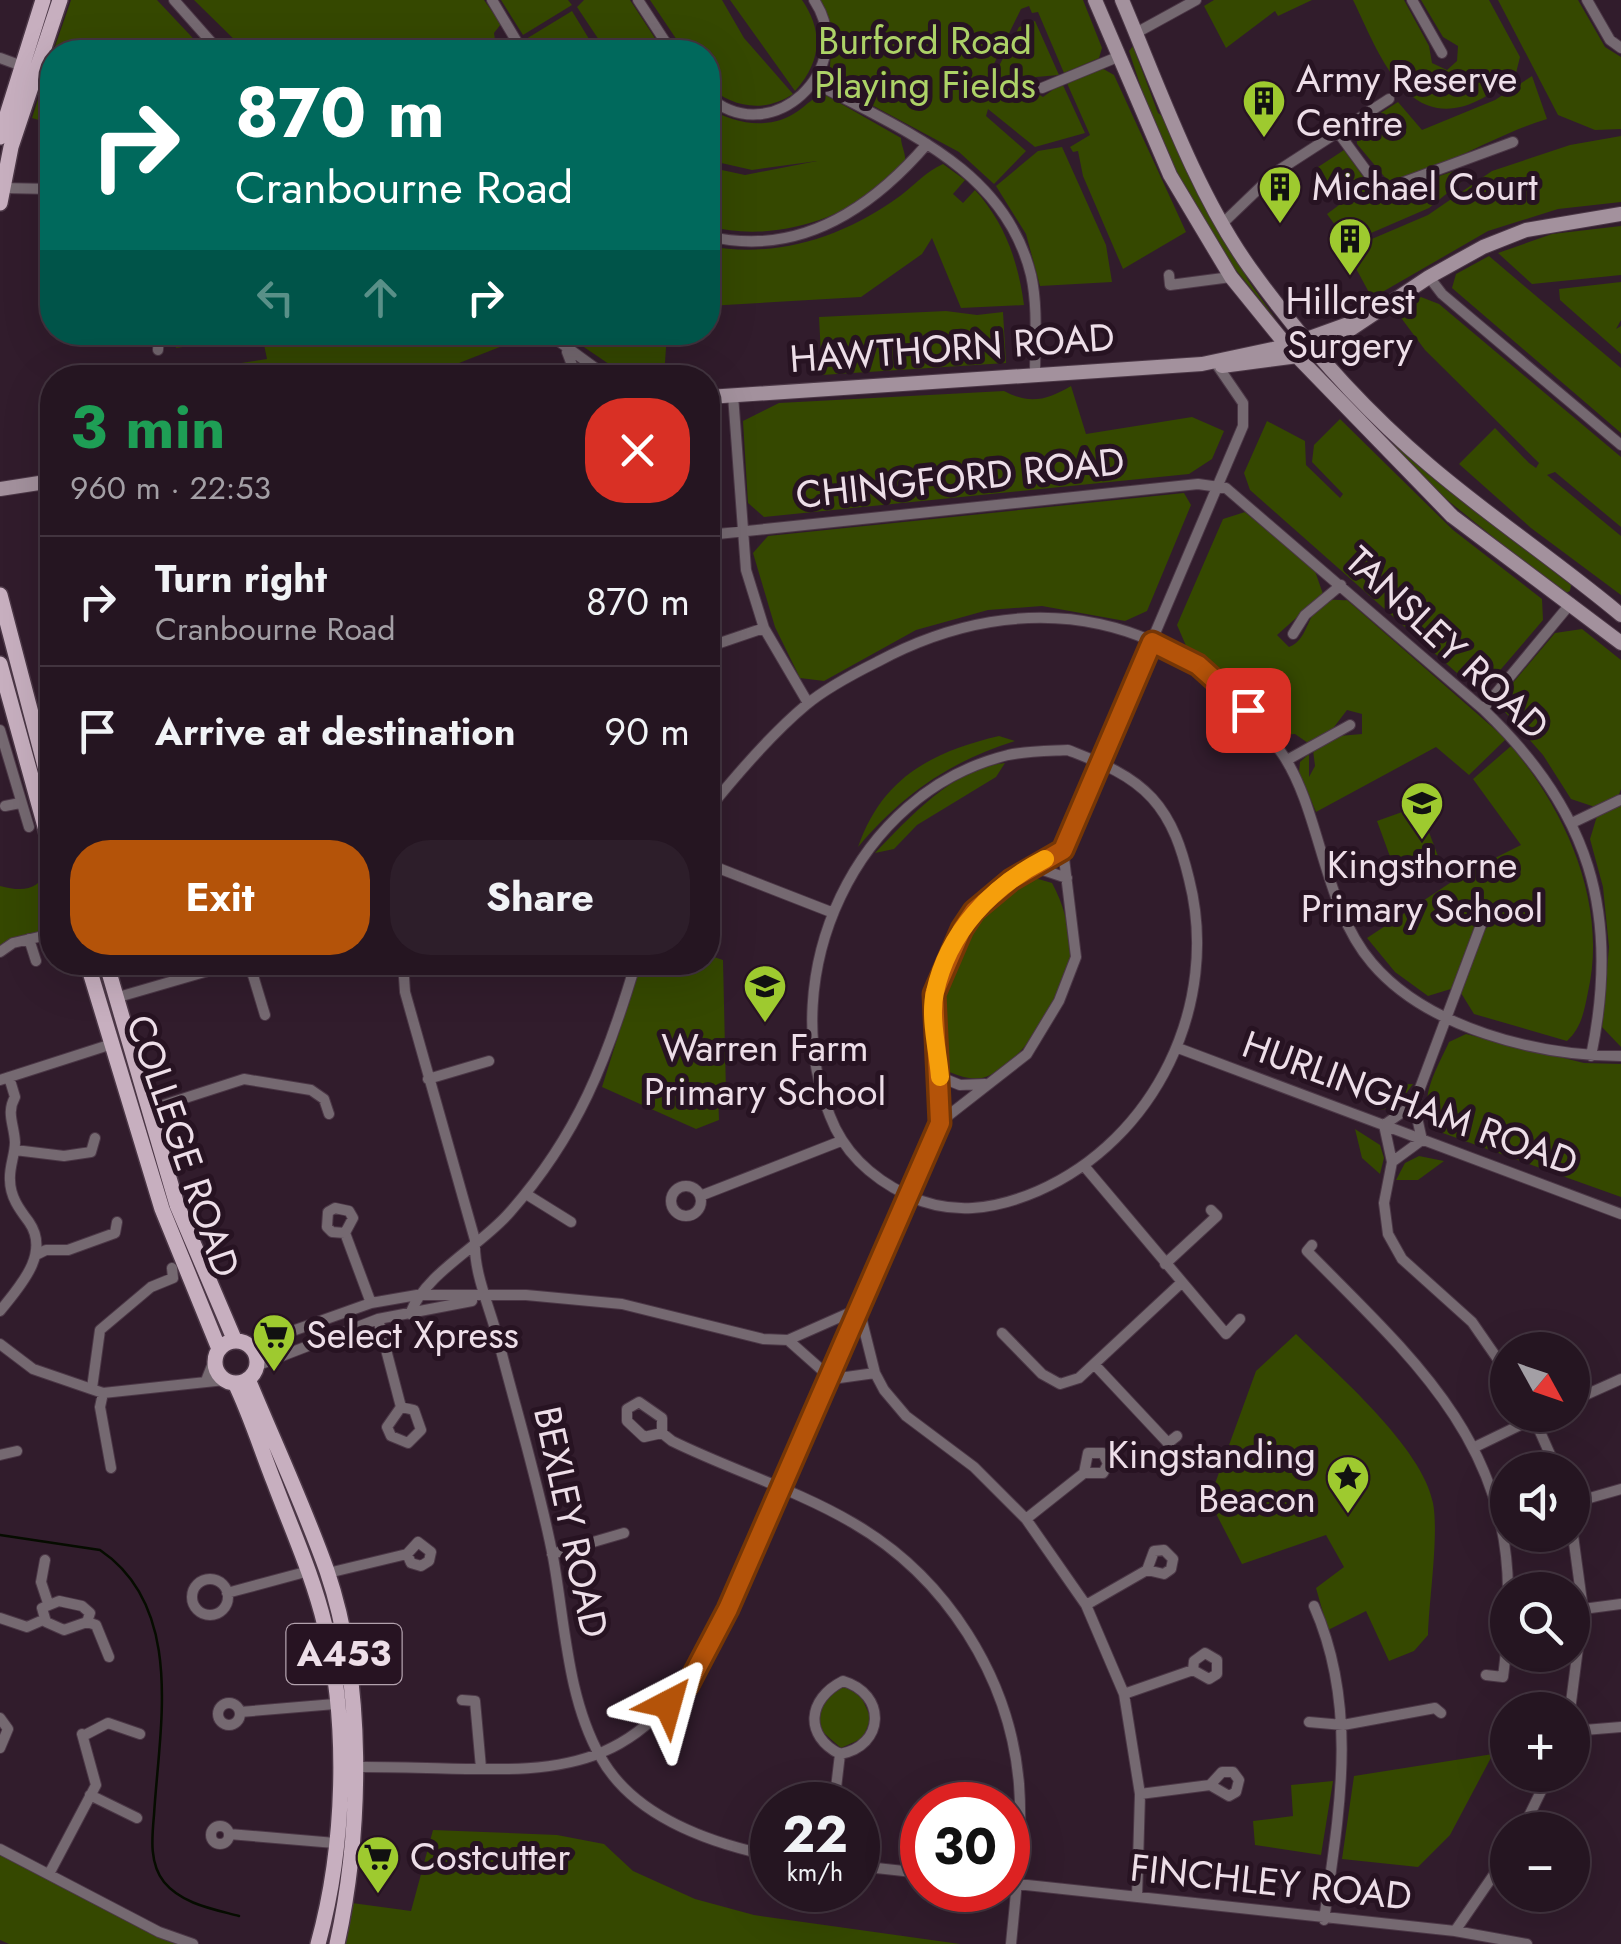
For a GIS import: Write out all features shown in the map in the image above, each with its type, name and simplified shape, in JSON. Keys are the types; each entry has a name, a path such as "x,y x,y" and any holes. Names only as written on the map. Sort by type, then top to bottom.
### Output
{"main road":[{"path":"0,136 43,0"},
{"path":"48,40 60,0"},
{"path":"1095,0 1170,175 1230,278 1292,351 1452,516 1621,643"},
{"path":"1122,0 1223,224 1249,266 1311,344 1426,464 1621,615"},
{"path":"1,195 40,66"},
{"path":"1292,351 1360,320 1429,277 1526,230 1621,214"},
{"path":"1254,351 1264,329 1260,310"},
{"name":"HAWTHORN ROAD","path":"1212,364 1254,351 1292,351"},
{"name":"HAWTHORN ROAD","path":"720,396 1242,364 1292,351"},
{"path":"0,488 40,483"},
{"path":"1570,603 1586,586"},
{"path":"0,596 40,748"},
{"path":"0,664 40,809"},
{"name":"COLLEGE ROAD","path":"92,975 162,1209 217,1354 217,1370 241,1377 242,1344 177,1205 109,975"},
{"path":"217,1354 242,1344"},
{"name":"A453","path":"241,1377 326,1630 346,1765 350,1884 337,1944"},
{"name":"A453","path":"241,1377 328,1573 351,1696 336,1843 318,1944"}],"street":[{"path":"174,0 209,40"},
{"path":"492,0 515,40"},
{"path":"638,0 664,40"},
{"path":"720,106 748,115 776,113 815,83 822,69 825,38 814,0"},
{"path":"1136,33 1196,0"},
{"path":"1412,0 1442,54"},
{"path":"1587,0 1610,40 1621,48"},
{"path":"1042,88 1120,56"},
{"path":"0,58 22,66"},
{"path":"815,83 928,144 971,173 1009,222 1031,275 1036,374"},
{"path":"1223,224 1276,172 1340,135 1389,99"},
{"path":"1340,135 1373,180 1388,188 1513,142"},
{"path":"720,237 766,241 809,232 850,216 892,185 928,144"},
{"path":"1,195 40,190"},
{"path":"1169,275 1170,285 1230,278"},
{"path":"1429,277 1442,294 1621,445"},
{"path":"158,345 158,350"},
{"path":"560,345 589,365"},
{"path":"567,351 572,365"},
{"path":"940,1123 1027,1054 1045,1030 1068,980 1076,956 1063,850 1243,426 1243,403 1236,387 1212,364"},
{"path":"1236,387 1242,364"},
{"path":"733,395 746,570 764,628 808,703"},
{"name":"CHINGFORD ROAD","path":"720,534 1198,484 1220,486"},
{"name":"TANSLEY ROAD","path":"1220,486 1341,584 1483,709 1523,747 1574,822 1593,875 1600,923 1599,1019 1591,1056"},
{"path":"1293,634 1305,615 1341,584"},
{"path":"1483,709 1570,603"},
{"path":"720,797 808,703 907,646 980,622 1020,615 1057,618 1152,642 1198,665 1264,727 1286,760 1339,904 1364,952 1396,987 1447,1017 1516,1040 1591,1056 1621,1056"},
{"path":"720,643 764,628"},
{"path":"1286,760 1350,725"},
{"path":"1,733 29,827"},
{"path":"1068,750 1100,762 1150,796 1183,853 1198,934 1195,973 1178,1048 1150,1098 1116,1140 1085,1166 994,1207 949,1208 908,1196 886,1184 841,1141 820,1088 811,1029 816,970 831,912 870,847 895,818 942,784 974,767 1030,752 1068,750"},
{"path":"1574,822 1621,799"},
{"path":"5,806 20,802"},
{"path":"346,1765 553,1769 600,1757 649,1724 688,1685 728,1609 832,1379 940,1123 934,994 956,940 974,911 1030,866 1063,850"},
{"path":"1030,866 1067,878"},
{"path":"720,869 831,912"},
{"path":"1392,1162 1422,1140 1414,1104 1484,917"},
{"path":"0,952 40,937"},
{"path":"29,939 36,962"},
{"path":"115,998 196,975"},
{"path":"253,975 265,1014"},
{"name":"BEXLEY ROAD","path":"404,975 405,992 475,1247 473,1255 488,1298 552,1554 580,1702 600,1757"},
{"path":"410,1314 417,1295 475,1247 526,1194 588,1102 632,975"},
{"path":"0,1311 26,1278 36,1255 34,1230 15,1203 10,1180 15,1150 8,1110 15,1097 5,1078 112,1044"},
{"name":"HURLINGHAM ROAD","path":"1178,1048 1621,1214"},
{"path":"428,1080 490,1061"},
{"path":"940,1077 960,1085 986,1084"},
{"path":"148,1110 244,1078 319,1093 329,1114"},
{"path":"1414,1104 1384,1125 1392,1162 1384,1202 1392,1242 1402,1259 1472,1322 1490,1348"},
{"path":"15,1150 94,1157 94,1138"},
{"path":"700,1196 841,1141"},
{"path":"1085,1166 1180,1284 1226,1334 1240,1319"},
{"path":"526,1194 570,1222"},
{"path":"1165,1264 1217,1216 1211,1210"},
{"path":"36,1255 46,1250 68,1250 118,1232"},
{"path":"345,1233 371,1302"},
{"path":"1312,1246 1307,1251 1430,1378 1477,1446 1501,1529 1506,1572"},
{"path":"111,1468 97,1391 100,1330 173,1273 180,1288"},
{"path":"1002,1333 1042,1374 1060,1384 1079,1378 1180,1284"},
{"path":"242,1344 371,1302 417,1295 526,1295 622,1304 763,1339 788,1340 859,1308"},
{"path":"0,1344 33,1369 97,1391 241,1377 270,1357 378,1319 488,1298"},
{"path":"859,1308 874,1373 906,1416 974,1467 1026,1519 1086,1605 1124,1694 1140,1794 1137,1897"},
{"path":"378,1319 401,1406"},
{"path":"788,1340 832,1379 874,1373"},
{"path":"207,1378 217,1354"},
{"path":"1094,1364 1168,1443 1177,1436"},
{"path":"1590,1393 1621,1379"},
{"path":"1477,1446 1505,1432"},
{"path":"662,1433 689,1449 853,1522 924,1577 971,1638 996,1688 1016,1760 1015,1782"},
{"path":"0,1456 17,1451"},
{"path":"1026,1519 1084,1473"},
{"path":"1590,1498 1621,1489"},
{"path":"552,1554 624,1533"},
{"path":"328,1573 407,1554"},
{"path":"45,1560 41,1582 48,1604"},
{"path":"1086,1605 1146,1570"},
{"path":"227,1593 309,1571"},
{"path":"43,1620 42,1608 48,1604 82,1606 90,1613 87,1622"},
{"path":"1590,1608 1621,1604"},
{"path":"1314,1606 1339,1682 1343,1724 1342,1784 1324,1920"},
{"path":"0,1618 27,1627 43,1620 64,1630 87,1622 96,1625 109,1657"},
{"path":"1124,1694 1193,1670"},
{"path":"1486,1674 1503,1677 1504,1672"},
{"path":"842,1681 859,1686 870,1698 874,1718 867,1738 850,1752 840,1754 816,1737 812,1724 818,1704 830,1687 842,1681"},
{"path":"462,1700 476,1701 481,1768"},
{"path":"240,1712 335,1704"},
{"path":"1308,1722 1343,1724 1436,1708 1441,1713"},
{"path":"0,1718 8,1729 0,1748"},
{"path":"48,1874 95,1797 95,1772 83,1735 108,1723 140,1734"},
{"path":"1590,1729 1621,1728"},
{"path":"837,1782 840,1754"},
{"path":"600,1757 657,1813 722,1846 750,1852"},
{"path":"1140,1794 1210,1785"},
{"path":"95,1797 137,1818"},
{"path":"230,1834 336,1843"},
{"path":"0,1849 160,1932 192,1944"},
{"path":"1455,1931 1490,1880"},
{"name":"FINCHLEY ROAD","path":"1030,1886 1455,1931 1527,1944"},
{"path":"1010,1944 1011,1912"}],"green space":[{"path":"71,0 157,0 195,40 57,40"},
{"path":"194,0 484,0 501,24 494,33 495,40 235,40"},
{"path":"501,0 568,0 572,5 523,35"},
{"path":"584,0 630,0 656,40 599,40 577,7"},
{"path":"650,0 722,0 744,38 793,94 760,106 727,99 720,95 720,40 677,40"},
{"path":"730,0 802,0 814,24 816,47 810,69 795,91"},
{"name":"Burford Road Playing Fields","path":"819,0 1083,0 1102,48 1099,58 1064,73 1038,12 1032,13 1029,6 1021,9 993,66 998,68 1019,27 1035,21 1059,75 1036,77 1031,90 1043,97 1062,83 1085,133 1035,147 988,109 986,116 1026,151 994,184 959,152 829,82 832,35"},
{"path":"1214,0 1312,0 1278,16 1275,11 1226,48 1204,6"},
{"path":"1353,0 1404,0 1429,46 1432,63 1447,70 1457,61 1458,46 1443,37 1421,0 1489,0 1520,57 1515,77 1483,98 1457,108 1435,107 1416,99 1386,65"},
{"path":"1498,0 1578,0 1605,47 1621,57 1621,129 1595,130 1558,115"},
{"path":"572,11 590,40 527,40"},
{"path":"1133,46 1158,113 1165,118 1248,280 1277,321 1215,244 1182,189 1150,115 1129,51"},
{"path":"1100,67 1114,75 1186,232 1123,269 1083,176 1078,151 1073,152 1070,147 1090,135 1066,81"},
{"path":"1532,76 1547,119 1409,176 1388,181 1357,144 1357,128 1398,102 1422,130 1495,100"},
{"path":"40,93 40,120 32,118"},
{"path":"824,94 901,138 905,160 899,170 845,209 801,226 754,232 720,228 720,170 745,175 817,161 752,170 720,163 720,113 764,123 787,117"},
{"path":"1621,136 1621,202 1558,209 1488,231 1372,298 1346,250 1428,215 1492,171 1570,145"},
{"path":"1062,147 1106,245 1112,282 1040,286 1026,234 996,186 1038,151"},
{"path":"1344,150 1372,189 1384,195 1460,169 1466,178 1429,208 1348,243 1327,214 1339,205 1315,169"},
{"path":"943,164 965,180 953,194 963,203 975,190 994,216 1014,258 1024,305 961,308 932,238 922,254 861,297 720,305 720,247 784,247 833,233 878,210"},
{"path":"1621,226 1621,275 1532,284 1498,253 1552,234"},
{"path":"1489,256 1621,368 1621,433 1452,288 1456,274"},
{"path":"1621,282 1621,320 1616,329 1621,326 1621,354 1560,300 1559,289"},
{"path":"1421,297 1439,304 1621,457 1621,527 1555,472 1547,475 1621,536 1621,595 1531,528 1459,464 1495,428 1529,463 1536,468 1539,463 1425,350 1396,311"},
{"path":"946,311 977,315 1003,312 1006,363 822,375 819,317"},
{"path":"264,345 505,345 454,365 227,365 267,359"},
{"path":"581,345 666,345 665,365 610,365"},
{"path":"1071,386 1086,434 1192,417 1224,431 1212,459 1189,474 764,517 748,503 743,421 779,403 1004,391 1038,399"},
{"path":"1339,389 1408,454 1571,585 1570,591 1564,594 1446,499 1336,391"},
{"path":"1340,419 1453,530 1542,599 1543,620 1490,682 1466,681 1250,490 1244,473 1267,421 1305,441 1306,465 1340,498 1343,494 1312,462 1314,445"},
{"path":"1184,493 1191,505 1147,611 1125,621 1042,606 988,610 916,630 824,681 800,678 775,627 753,553 768,536"},
{"path":"1245,512 1315,571 1323,594 1277,635 1289,647 1301,637 1323,604 1347,600 1506,739 1469,775 1436,747 1316,812 1299,772 1300,762 1309,754 1309,777 1315,766 1313,750 1339,736 1362,734 1362,714 1347,710 1331,731 1308,743 1295,734 1281,735 1234,682 1187,648 1177,625 1223,519"},
{"path":"1582,629 1621,660 1621,789 1618,797 1595,807 1571,799 1543,755 1505,712 1506,691 1555,633"},
{"path":"999,736 1015,741 969,759 929,782 892,811 858,847 881,803 912,772 952,750"},
{"path":"1511,746 1565,829 1587,893 1593,959 1582,1018 1567,1041 1474,1014 1461,993 1482,932 1496,920 1488,905 1473,912 1475,929 1454,988 1428,996 1395,972 1367,938 1465,873 1521,845 1473,779"},
{"path":"1005,763 996,777 917,825 894,849 875,853 950,785 986,767"},
{"path":"1621,805 1621,1047 1602,1027 1609,947 1603,887 1590,839 1597,816"},
{"path":"1419,806 1438,856 1396,873 1377,821"},
{"path":"1028,876 1052,883 1066,918 1070,957 1060,990 1025,1046 996,1072 972,1078 944,1070 939,993 964,934 976,917"},
{"path":"40,881 40,933 0,947 0,886 16,889"},
{"path":"720,959 723,960 726,1092 718,1093 719,1120 696,1129 602,1087 637,975 720,975"},
{"path":"1466,1034 1584,1063 1621,1064 1621,1197 1440,1132 1428,1111 1429,1088 1449,1042"},
{"path":"1413,1084 1396,1107 1380,1110 1366,1103 1392,1085"},
{"path":"1355,1129 1380,1145 1384,1158 1380,1174 1362,1158"},
{"path":"1419,1156 1444,1161 1418,1180 1396,1180 1405,1163"},
{"path":"1296,1334 1396,1436 1426,1482 1433,1503 1428,1635 1414,1651 1389,1661 1366,1611 1328,1630 1316,1588 1344,1567 1326,1535 1242,1564 1209,1500 1256,1371"},
{"path":"847,1686 859,1692 871,1718 863,1738 841,1748 817,1727 829,1696"},
{"path":"1490,1754 1450,1835 1418,1867 1342,1859 1354,1776"},
{"path":"1333,1781 1321,1855 1255,1845 1253,1821 1293,1816 1291,1785"},
{"path":"433,1830 557,1835 604,1844 633,1871 695,1899 754,1915 960,1944 343,1944 352,1903 411,1911"},
{"path":"0,1854 180,1944 9,1944 0,1940"}],"waterway":[{"path":"0,1535 100,1550 127,1575 145,1604 156,1637 161,1672 152,1841 156,1867 164,1882 180,1896 239,1916"}],"slow traffic":[{"path":"940,1077 934,994 965,922 1011,880 1045,859"}],"place":[{"name":"Army Reserve Centre","path":"1264,139"},
{"name":"Michael Court","path":"1280,225"},
{"name":"Hillcrest Surgery","path":"1350,277"},
{"name":"Kingsthorne Primary School","path":"1422,841"},
{"name":"Warren Farm Primary School","path":"765,1024"},
{"name":"Select Xpress","path":"274,1373"},
{"name":"Kingstanding Beacon","path":"1348,1515"},
{"name":"Costcutter","path":"378,1895"}],"route":[{"path":"668,1704 688,1685 728,1609 832,1379 940,1123 934,994 965,922 1030,866 1063,850 1152,642 1198,665 1248,710"}]}
